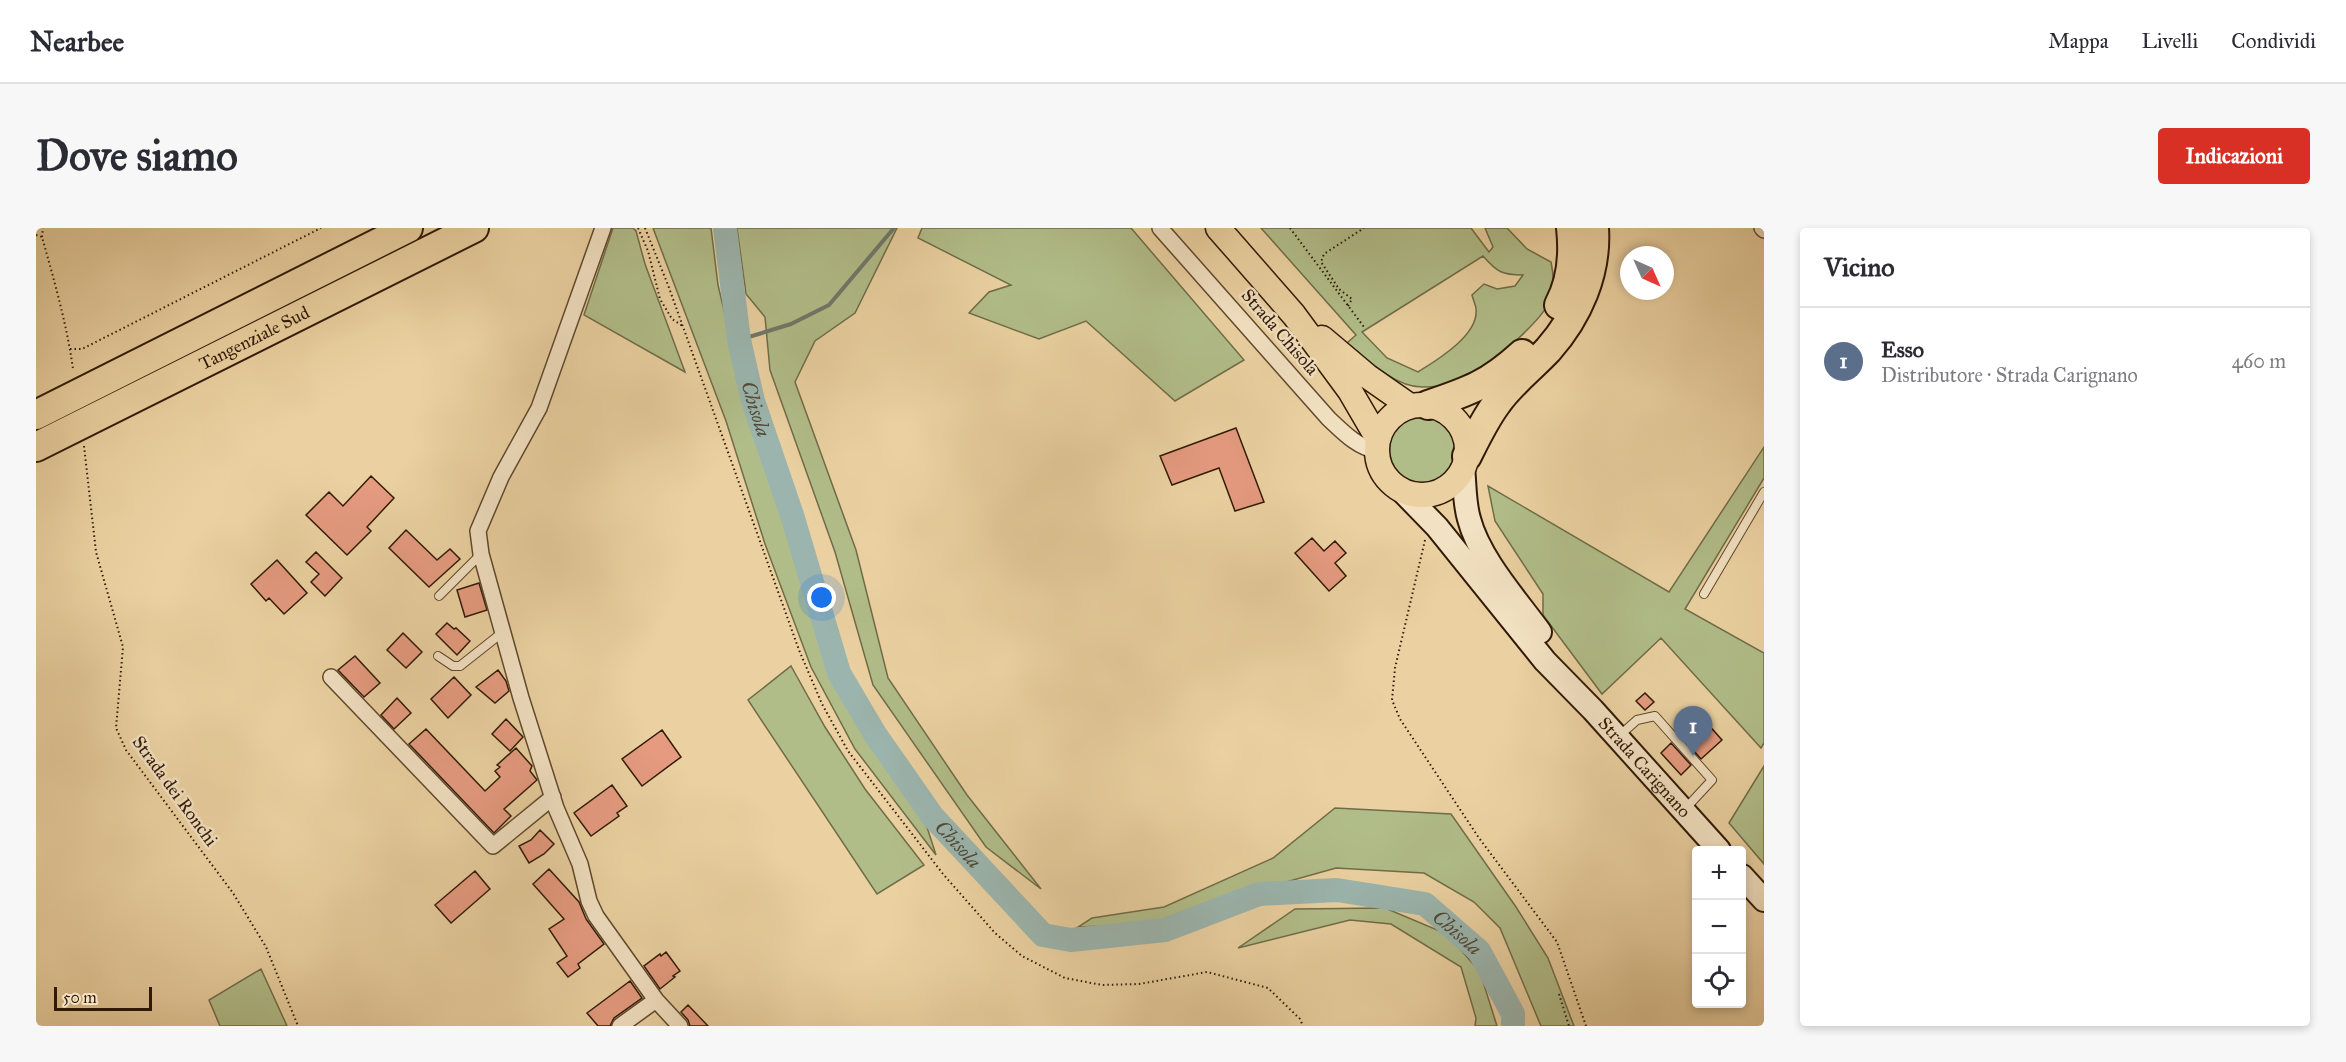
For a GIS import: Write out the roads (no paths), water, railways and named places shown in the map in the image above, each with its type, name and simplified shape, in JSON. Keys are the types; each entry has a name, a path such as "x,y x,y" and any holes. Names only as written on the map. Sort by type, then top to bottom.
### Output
{"highway":[{"name":"Tangenziale Sud","path":"36,415 408,228"},
{"name":"Tangenziale Sud","path":"36,447 474,228"},
{"path":"1551,228 1562,252 1567,308"},
{"path":"1465,462 1497,402 1560,335 1567,308 1573,244 1571,228"},
{"path":"1567,308 1586,267 1586,228"},
{"path":"1419,405 1467,392 1494,377 1536,340 1567,308 1592,271 1594,228"}],"main road":[{"path":"1218,228 1294,315 1350,391 1378,445 1380,465 1386,477 1402,490 1437,527 1545,661 1593,710"},
{"path":"1294,315 1367,376 1419,405 1442,408 1453,416 1462,428 1467,441 1465,462 1469,520 1480,544 1505,585 1552,648 1593,710"},
{"path":"1378,445 1390,418 1419,405"},
{"path":"1402,490 1421,495 1446,488 1456,479 1465,462"},
{"name":"Strada Carignano","path":"1593,710 1715,846"},
{"path":"1746,880 1764,900"}],"street":[{"path":"603,228 539,408 501,477 478,531 481,554 503,632 553,797 580,864 589,902 596,916 656,1000 680,1026"},
{"name":"Strada Chisola","path":"1160,228 1329,419 1366,449 1378,445"},
{"path":"331,676 493,846 553,797"},
{"path":"620,1026 656,1000"}],"lane":[{"path":"1704,594 1764,492"},
{"path":"439,596 481,554"},
{"path":"438,656 453,666 460,666 503,632"},
{"path":"1617,738 1637,720 1655,716 1712,780 1683,811"}],"waterway":[{"name":"Chisola","path":"725,228 739,340 753,401 792,515 839,673 875,734 933,817 1043,935 1071,940 1165,930 1259,894 1337,890 1425,904 1479,951 1513,1014 1513,1026"},
{"path":"739,340 791,324 829,305 894,228"}],"place":[{"name":"Esso","path":"1693,756"}]}
